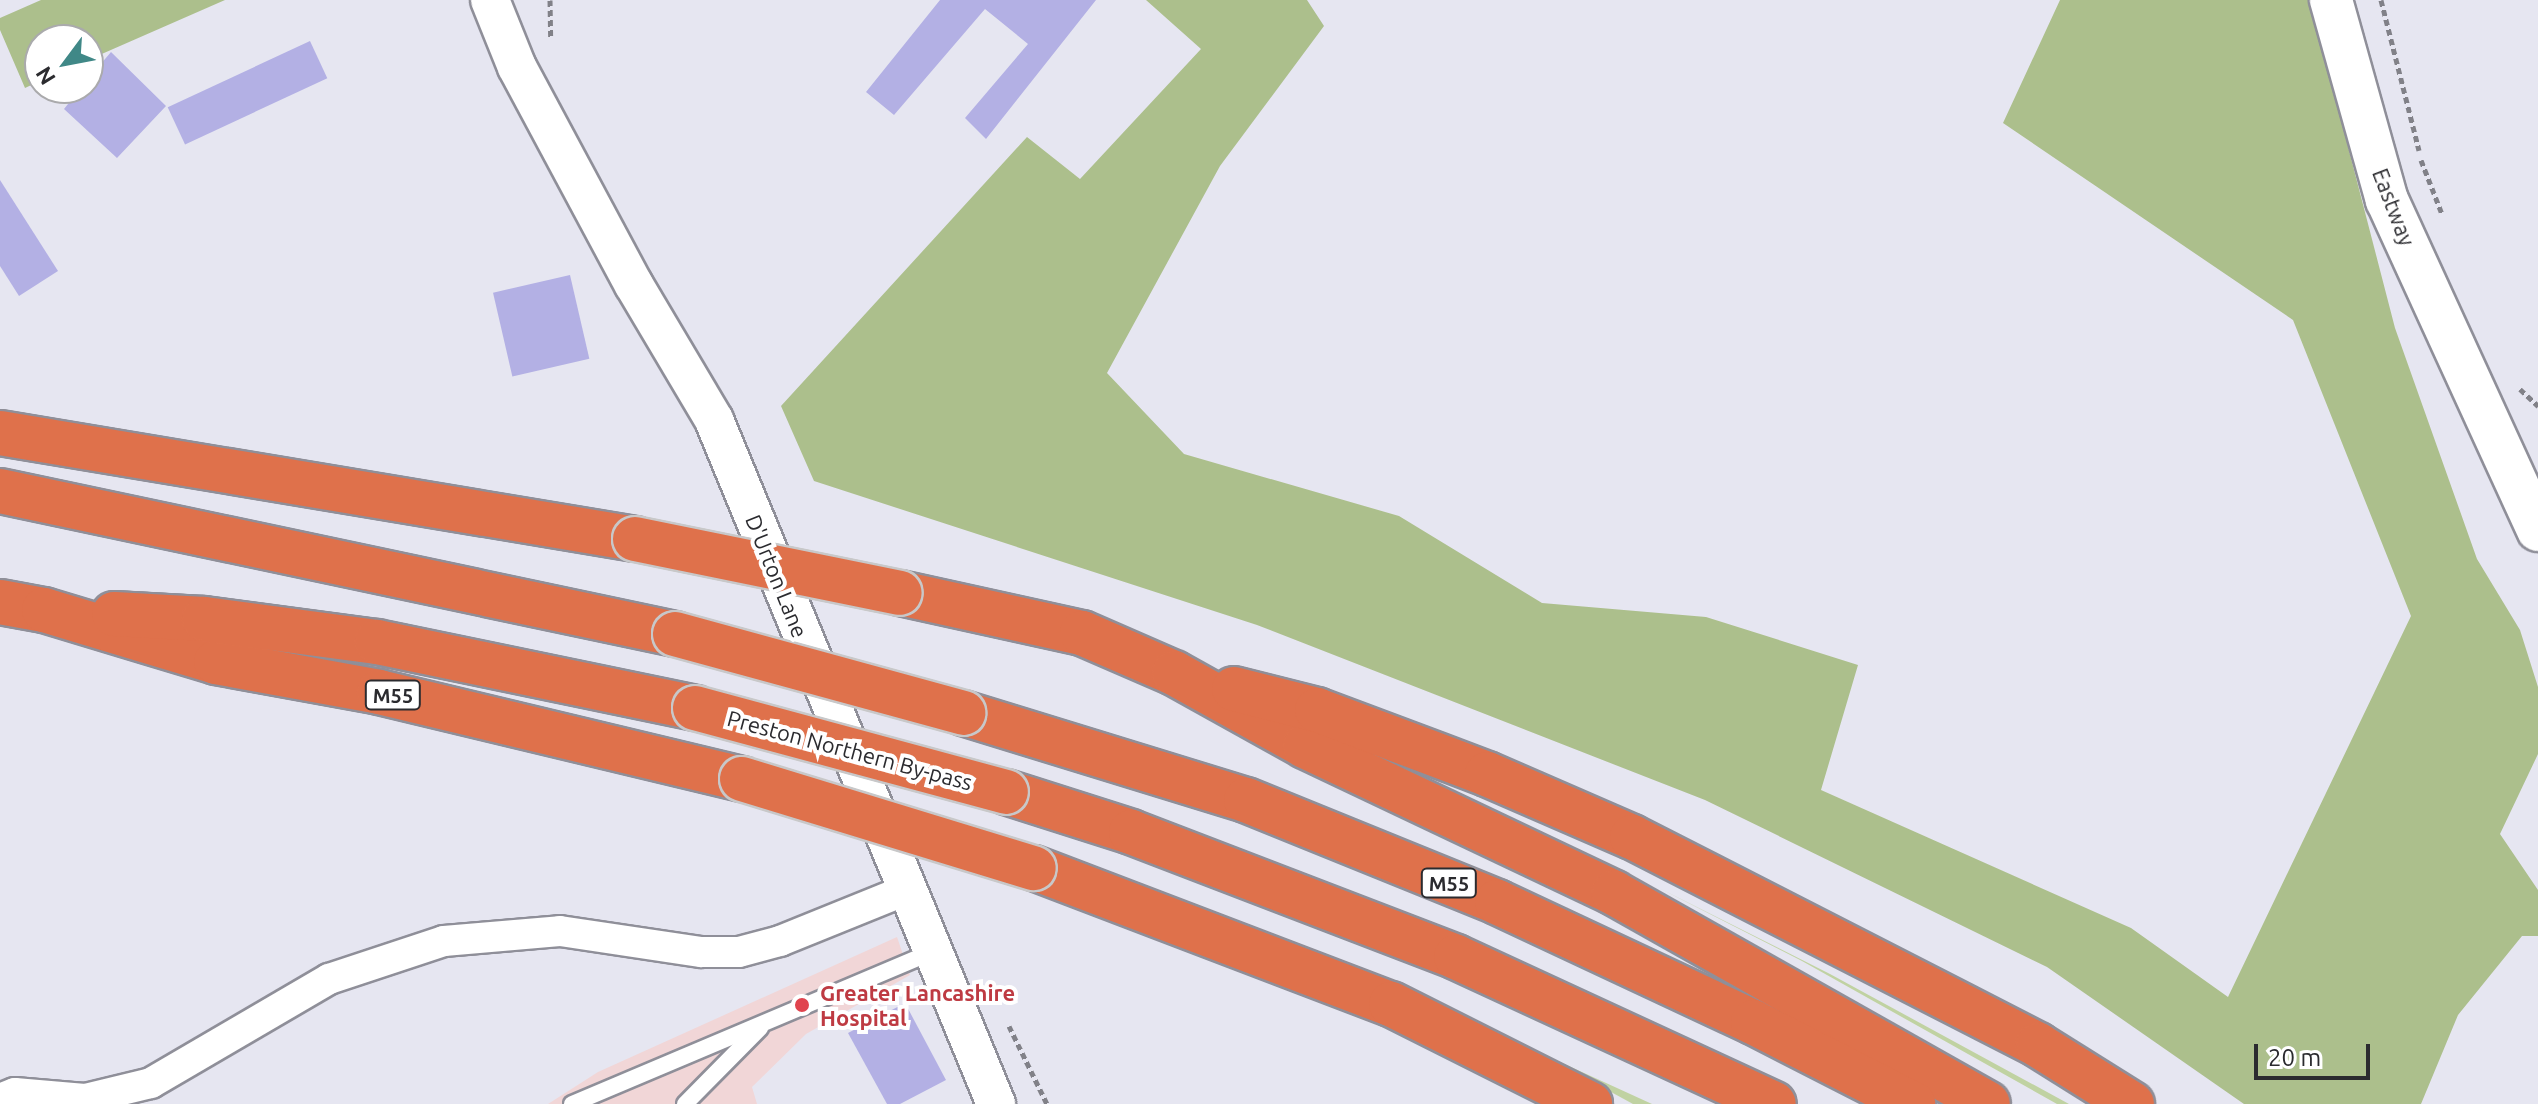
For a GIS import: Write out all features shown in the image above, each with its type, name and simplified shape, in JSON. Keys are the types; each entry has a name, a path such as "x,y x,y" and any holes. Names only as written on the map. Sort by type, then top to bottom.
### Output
{"highway":[{"path":"0,433 635,539 1082,633 1174,673 1305,746 1614,893 1988,1104"},
{"name":"M55","path":"0,491 675,634 963,713 1246,800 1497,902 1753,1022 1913,1104"},
{"name":"M55","path":"0,602 44,610 216,662 379,692 742,779 1034,868 1391,1004 1590,1104"},
{"name":"Preston Northern By-pass","path":"44,610 204,619 377,642 695,708 1006,792 1131,832 1456,957 1774,1104"},
{"path":"1174,673 1317,710 1487,774 1632,837 2038,1045 2132,1104"}],"main road":[{"name":"Eastway","path":"2331,0 2387,200 2496,393 2538,458"},
{"name":"Eastway","path":"2496,393 2538,530"}],"street":[{"name":"D'Urton Lane","path":"490,0 517,67 634,285 714,420 930,953 996,1104"},
{"path":"517,67 520,0"},
{"path":"0,1099 15,1093 85,1099 151,1083 329,979 444,941 560,931 701,952 739,952 780,941 906,890"}],"lane":[{"path":"572,1104 930,953"},
{"path":"685,1104 766,1021"}],"path":[{"path":"2381,0 2421,160 2443,217"},
{"path":"2496,393 2538,406"}],"shaded area":[{"name":"Greater Lancashire Hospital","path":"897,937 910,975 806,1034 752,1087 757,1104 548,1104 598,1072"}],"green space":[{"path":"41,0 225,0 104,53 104,24 24,24 24,86 0,30 0,18"},
{"path":"1146,0 1307,0 1324,26 1220,166 1107,373 1184,454 1399,516 1542,603 1706,617 1858,665 1821,790 2131,928 2228,997 2411,616 2293,320 2003,123 2060,0 2310,0 2395,328 2477,559 2520,630 2538,687 2538,754 2500,834 2538,890 2538,936 2522,936 2458,1015 2421,1104 2244,1104 2047,967 1705,800 1257,625 814,481 781,406 1027,137 1080,179 1201,49"},
{"path":"1657,887 1830,974 2069,1104 2057,1104 1802,961"},
{"path":"1536,1051 1652,1104 1633,1104"}],"building":[{"path":"940,0 1096,0 986,139 965,118 1028,44 985,9 894,115 866,92"},
{"path":"310,41 327,78 185,145 168,107"},
{"path":"111,52 166,106 117,158 64,109 68,104 104,104 104,60"},
{"path":"0,180 58,271 19,296 0,266"},
{"path":"570,275 589,359 512,377 493,293"},
{"path":"905,1003 946,1080 900,1104 887,1104 848,1033"}],"place":[{"name":"Greater Lancashire Hospital","path":"802,1005"}]}
